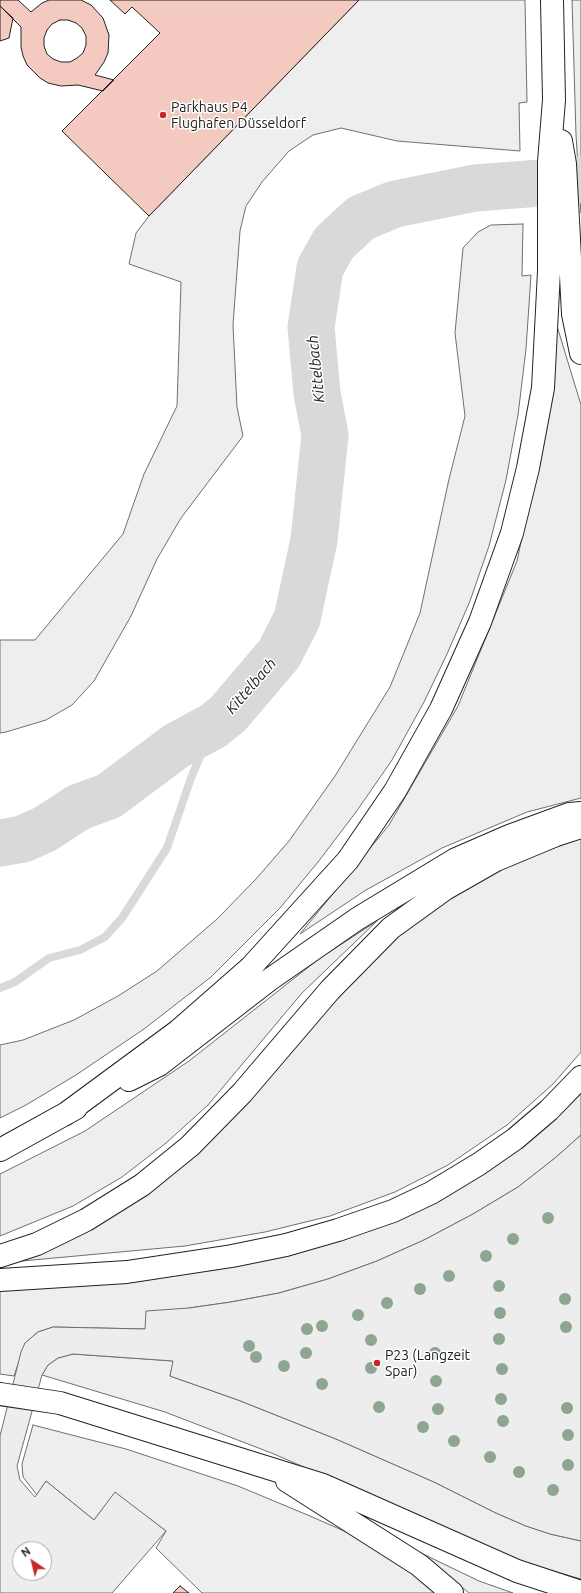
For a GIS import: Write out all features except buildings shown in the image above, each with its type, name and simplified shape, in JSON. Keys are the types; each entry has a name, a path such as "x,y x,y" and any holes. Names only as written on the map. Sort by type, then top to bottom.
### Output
{"highway":[{"path":"64,1115 178,1031 251,967 348,860 395,791 441,709 480,622 512,534 528,468 543,388 549,271 550,162 554,100 552,0"},
{"path":"554,100 564,164 573,314 581,353"},
{"path":"0,1150 160,1065 269,980 357,919 456,859 509,836 570,814 581,813"},
{"path":"0,1256 37,1244 86,1220 142,1185 190,1146 242,1093 330,990 391,928 445,889 496,860 556,835 581,827"},
{"path":"0,1280 134,1271 232,1256 286,1245 338,1230 393,1211 431,1193 479,1164 515,1139 549,1110 581,1077"},
{"path":"0,1394 60,1403 323,1485 517,1571 581,1592"},
{"path":"268,1468 419,1565 452,1593"}],"shaded area":[{"path":"359,0 525,0 527,102 519,103 520,151 397,141 341,128 313,135 289,151 262,182 246,206 240,231 233,325 237,407 243,436 181,518 157,559 131,616 94,681 72,705 46,720 0,733 0,640 35,640 123,534 144,474 177,406 181,282 129,264 136,233 149,216"},
{"path":"572,0 581,0 581,213 576,135"},
{"path":"523,224 522,276 531,275 526,349 518,415 506,480 489,546 470,601 424,702 392,760 356,812 318,862 280,908 211,977 144,1029 76,1075 26,1105 0,1118 0,1045 23,1040 74,1020 118,996 157,971 217,919 256,879 289,841 335,776 390,687 420,613 449,479 465,416 455,333 463,248 478,232 491,225"},
{"path":"557,326 581,405 581,798 527,812 442,848 366,890 300,934 389,825 458,706 517,561 542,443"},
{"path":"581,838 581,1052 553,1084 507,1125 448,1165 395,1192 330,1216 265,1232 185,1246 11,1262 119,1209 399,934 451,894 519,861"},
{"path":"377,921 302,993 208,1105 166,1143 122,1177 73,1206 0,1236 0,1174 85,1131 189,1061 320,958"},
{"path":"581,1091 581,1135 518,1187 473,1214 424,1240 377,1261 328,1279 279,1293 189,1308 145,1329 53,1327 38,1332 25,1343 14,1376 0,1374 0,1287 256,1261 344,1240 395,1220"},
{"name":"P23 (Langzeit Spar)","path":"581,1135 581,1541 550,1534 526,1526 496,1513 434,1482 336,1439 238,1400 170,1376 173,1361 73,1354 58,1358 48,1365 42,1375 17,1466 20,1480 35,1497 46,1481 94,1520 115,1492 166,1531 112,1593 0,1593 0,1436 21,1352 25,1343 38,1332 53,1327 145,1329 146,1311 189,1308 231,1302 279,1293 328,1279 377,1261 424,1240 473,1214 518,1187"},
{"path":"73,1354 174,1361 170,1376 238,1400 336,1439 434,1482 496,1513 526,1526 550,1534 581,1541 581,1579 520,1562 274,1454 165,1412 42,1375 48,1365 58,1358"},
{"path":"33,1425 126,1449 238,1486 310,1516 353,1535 411,1572 436,1593 202,1593 156,1548 166,1531 115,1493 94,1520 46,1481 37,1495 23,1477 22,1464"},
{"path":"421,1553 479,1581 513,1593 469,1593"}],"waterway":[{"name":"Kittelbach","path":"0,843 23,839 45,829 79,807 109,796 176,746 213,726 228,714 279,654 297,619 314,540 325,435 317,393 311,327 320,268 334,243 361,218 395,204 475,188 581,180"},
{"name":"Kittelbach","path":"0,988 15,982 49,958 80,950 105,937 122,918 167,848 191,778 213,726"}],"place":[{"name":"Parkhaus P4 Flughafen Düsseldorf","path":"163,115"},
{"name":"P23 (Langzeit Spar)","path":"377,1363"}]}
